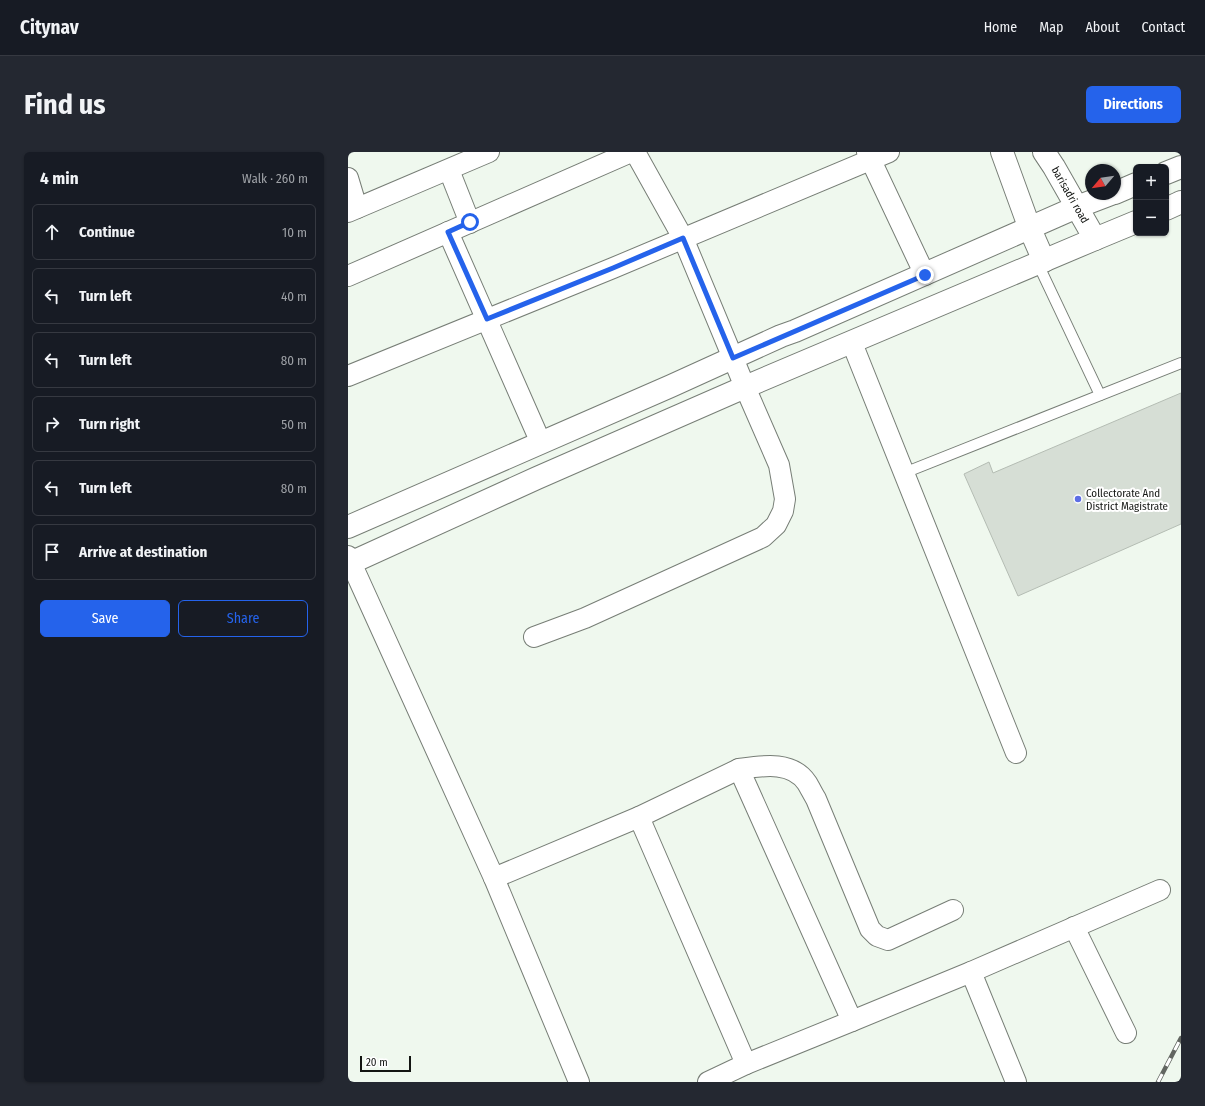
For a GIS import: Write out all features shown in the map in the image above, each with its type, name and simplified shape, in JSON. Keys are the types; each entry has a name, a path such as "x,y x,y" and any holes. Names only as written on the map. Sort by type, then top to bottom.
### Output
{"main road":[{"path":"1002,152 1041,262"},
{"name":"barisadri road","path":"1044,152 1096,239"},
{"path":"1169,172 1181,167"},
{"path":"1121,190 1133,185"},
{"path":"348,527 1096,200"},
{"path":"1169,208 1181,202"},
{"path":"349,561 745,387 1133,223"}],"street":[{"path":"348,178 353,210 460,161 489,152"},
{"path":"348,276 631,152"},
{"path":"534,637 585,618 764,537 776,525 783,511 785,499 779,465 683,238 635,152"},
{"path":"348,376 613,268 869,156 889,152"},
{"path":"869,156 925,275"},
{"path":"460,161 470,222"},
{"path":"448,232 541,443"},
{"path":"852,343 1016,753"},
{"path":"349,561 494,878 579,1082"},
{"path":"494,878 639,817 739,769 768,765 783,767 795,772 806,781 816,800 870,929 877,936 888,940 953,910"},
{"path":"739,769 852,1022"},
{"path":"639,817 746,1064"},
{"path":"708,1082 746,1064 852,1022 971,972 1160,890"},
{"path":"1074,927 1126,1033"},
{"path":"971,972 1016,1082"}],"lane":[{"path":"1041,262 1100,394"},
{"path":"904,473 1181,362"}],"building":[{"name":"Collectorate And District Magistrate","path":"1181,393 1181,524 1018,596 964,474 989,462 993,473"}],"railway":[{"path":"1158,1082 1181,1038"}],"place":[{"name":"Collectorate And District Magistrate","path":"1078,499"}],"route":[{"path":"470,222 448,232 487,319 683,238 733,358 925,275"}]}
